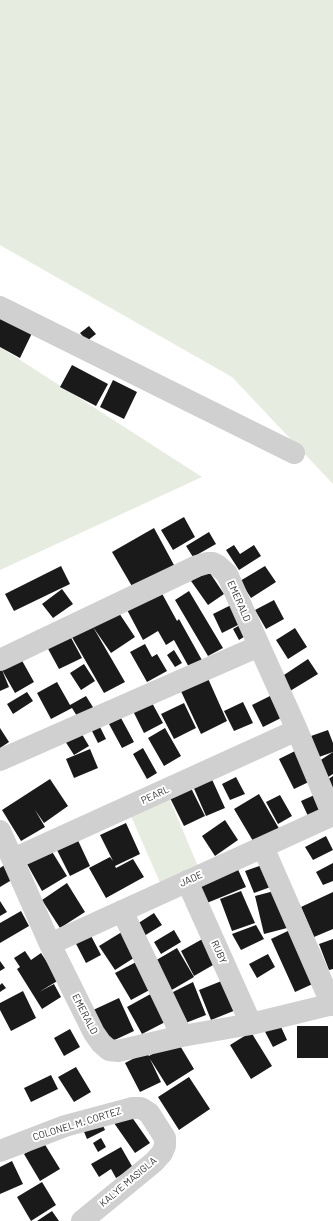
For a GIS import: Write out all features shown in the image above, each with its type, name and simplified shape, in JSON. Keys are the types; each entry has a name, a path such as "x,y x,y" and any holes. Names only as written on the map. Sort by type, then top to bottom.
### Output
{"street":[{"path":"0,307 294,453"},
{"name":"EMERALD","path":"0,660 196,566 207,563 217,565 227,574 333,815"},
{"path":"0,760 259,646"},
{"name":"PEARL","path":"13,859 296,730"},
{"name":"JADE","path":"50,944 333,815"},
{"name":"EMERALD","path":"0,832 50,944 94,1032 101,1043 109,1050 118,1052 182,1036 251,1024 332,1004"},
{"path":"263,847 332,1004"},
{"name":"RUBY","path":"187,881 251,1024"},
{"path":"122,911 182,1036"},
{"name":"COLONEL M. CORTEZ","path":"0,1151 65,1126 132,1108 141,1108 149,1113 166,1138"},
{"name":"KALYE MASIGLA","path":"82,1221 154,1162 162,1153 166,1138"}],"shaded area":[{"path":"0,0 333,0 333,484 232,377 0,245"},
{"path":"0,347 202,477 0,570"},
{"path":"169,798 200,871 162,887 130,814"}],"building":[{"path":"0,311 34,329 20,358 0,347"},
{"path":"89,326 96,334 87,341 80,333"},
{"path":"72,365 108,384 96,406 60,387"},
{"path":"113,380 137,392 124,419 100,407"},
{"path":"184,517 195,537 173,550 161,530"},
{"path":"154,528 174,565 133,588 112,552"},
{"path":"209,532 216,544 193,557 186,546"},
{"path":"234,545 240,554 254,545 261,556 239,570 226,550"},
{"path":"61,566 70,584 14,611 5,594"},
{"path":"265,566 276,582 251,598 240,581"},
{"path":"208,570 224,594 208,605 191,581"},
{"path":"159,588 177,621 179,619 203,662 190,669 174,640 166,645 158,631 143,640 125,606"},
{"path":"62,589 73,604 53,618 42,604"},
{"path":"189,591 223,648 208,656 175,600"},
{"path":"274,600 284,619 266,629 255,610"},
{"path":"231,605 240,624 222,633 213,614"},
{"path":"115,607 135,637 111,653 93,627 125,682 104,693 69,632"},
{"path":"240,625 247,635 239,640 233,629"},
{"path":"295,628 307,647 288,659 276,640"},
{"path":"69,634 82,658 59,669 46,645"},
{"path":"145,644 152,657 157,654 167,671 147,682 130,652"},
{"path":"174,650 182,663 175,667 167,655"},
{"path":"20,657 34,682 15,693 2,670 9,687 0,691 0,668"},
{"path":"308,659 318,674 290,691 281,677"},
{"path":"84,664 95,681 81,690 70,673"},
{"path":"206,674 227,721 201,734 179,687"},
{"path":"57,682 70,705 86,696 96,712 80,721 72,708 51,719 37,693"},
{"path":"27,692 33,701 13,714 7,704"},
{"path":"274,694 285,716 263,727 252,705"},
{"path":"151,701 163,723 144,733 133,711"},
{"path":"243,702 253,723 234,731 224,711"},
{"path":"184,703 196,728 174,739 161,714"},
{"path":"121,718 134,742 122,748 109,724"},
{"path":"98,723 106,739 98,743 90,727"},
{"path":"0,728 9,742 0,748"},
{"path":"165,728 181,756 164,766 148,738"},
{"path":"328,730 333,743 333,752 319,757 311,736"},
{"path":"80,731 89,746 74,755 65,741"},
{"path":"143,748 157,773 147,779 133,754"},
{"path":"90,749 98,768 74,778 66,759"},
{"path":"299,749 315,779 294,789 279,759"},
{"path":"333,752 333,774 325,779 316,763"},
{"path":"210,775 225,808 206,816 192,784"},
{"path":"333,776 333,789 327,780"},
{"path":"236,777 245,794 230,800 222,784"},
{"path":"50,779 68,806 44,823 35,810 45,827 21,841 2,810"},
{"path":"188,782 205,816 184,826 167,792"},
{"path":"319,793 326,807 308,816 301,801"},
{"path":"259,794 281,832 256,846 234,809"},
{"path":"280,795 292,816 278,824 266,802"},
{"path":"225,820 238,840 215,856 202,836"},
{"path":"126,823 140,854 115,866 116,868 133,859 144,877 106,898 89,868 110,857 113,861 100,835"},
{"path":"75,834 90,866 70,876 54,844"},
{"path":"326,836 333,850 313,860 305,847"},
{"path":"51,850 67,876 42,891 27,864"},
{"path":"235,863 246,887 202,905 192,882"},
{"path":"268,863 276,885 254,893 245,871"},
{"path":"333,863 333,881 323,885 316,872"},
{"path":"6,864 15,878 0,887 0,868"},
{"path":"67,883 85,912 60,928 42,900"},
{"path":"278,890 287,928 264,934 255,896"},
{"path":"241,891 255,923 232,931 220,899"},
{"path":"333,892 333,929 314,937 301,907"},
{"path":"0,901 7,912 0,916"},
{"path":"21,911 29,926 0,943 0,923"},
{"path":"154,913 162,925 144,936 137,924"},
{"path":"256,925 264,939 241,950 232,934"},
{"path":"292,929 317,982 295,992 271,939"},
{"path":"88,930 101,955 86,963 73,938"},
{"path":"125,930 140,954 115,970 99,946"},
{"path":"174,930 181,942 161,954 154,942"},
{"path":"206,937 220,961 194,976 181,951"},
{"path":"333,939 333,969 329,970 319,944"},
{"path":"177,948 194,977 170,991 153,962"},
{"path":"25,951 31,960 41,953 59,980 39,992 54,984 61,997 42,1009 17,969 20,967 14,958"},
{"path":"268,954 275,967 257,978 249,964"},
{"path":"140,960 155,987 131,1000 115,973"},
{"path":"0,961 5,968 0,971"},
{"path":"229,978 241,1008 211,1020 199,990"},
{"path":"193,982 206,1015 183,1024 171,993"},
{"path":"2,983 6,988 0,992 0,985"},
{"path":"23,991 36,1018 11,1031 0,1010 0,1003"},
{"path":"156,991 171,1019 142,1034 127,1007"},
{"path":"119,998 134,1031 106,1044 91,1011"},
{"path":"277,1018 287,1040 273,1047 262,1026"},
{"path":"297,1026 328,1026 328,1058 297,1058"},
{"path":"70,1029 80,1047 64,1056 54,1038"},
{"path":"251,1032 272,1066 251,1079 230,1045"},
{"path":"176,1039 194,1069 167,1086 150,1059 161,1082 140,1092 125,1063 146,1052 149,1056"},
{"path":"76,1067 91,1092 74,1102 58,1077"},
{"path":"51,1075 58,1089 31,1102 24,1088"},
{"path":"189,1077 210,1109 179,1130 158,1097"},
{"path":"129,1113 150,1143 135,1153 114,1123"},
{"path":"100,1119 105,1130 87,1139 82,1127"},
{"path":"101,1138 106,1147 98,1152 93,1143"},
{"path":"44,1143 60,1169 40,1181 24,1154"},
{"path":"121,1147 133,1168 116,1178 111,1169 99,1177 91,1164"},
{"path":"12,1161 23,1184 0,1194 0,1167"},
{"path":"42,1182 56,1205 31,1221 17,1197"},
{"path":"52,1211 59,1221 37,1221"}]}
